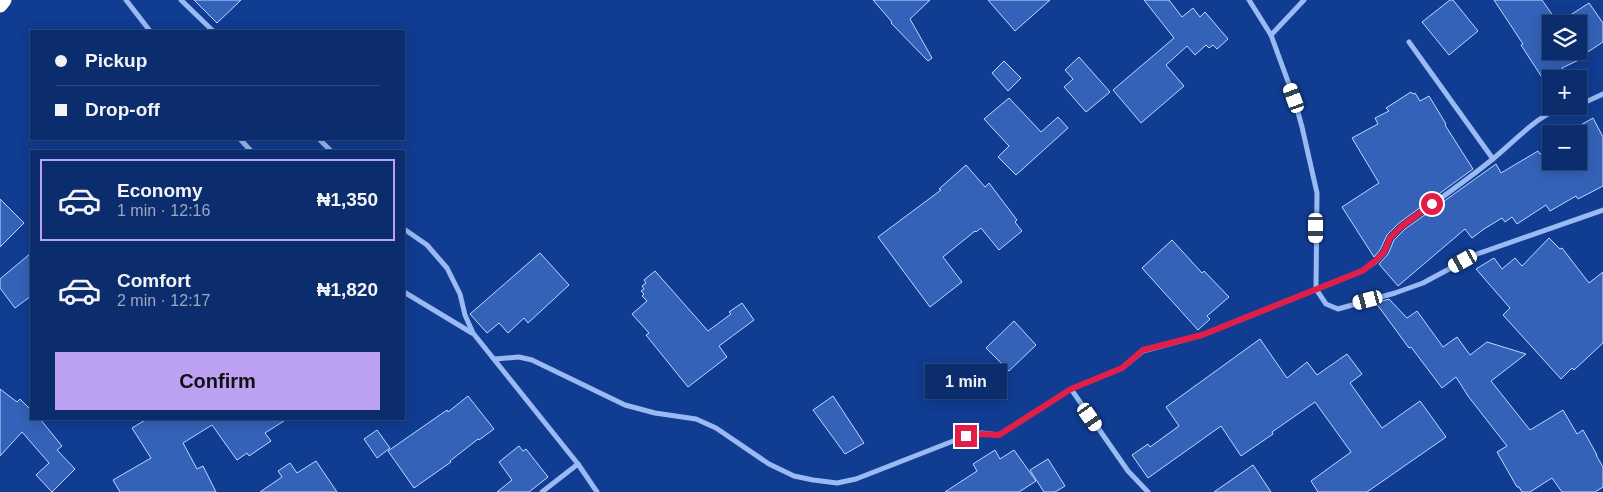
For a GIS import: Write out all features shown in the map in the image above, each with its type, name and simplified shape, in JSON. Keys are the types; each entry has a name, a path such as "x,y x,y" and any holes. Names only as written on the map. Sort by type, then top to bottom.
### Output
{"highway":[{"path":"0,5 4,0"}],"street":[{"path":"126,0 149,30"},
{"path":"181,0 212,30"},
{"path":"1249,0 1271,35 1296,105 1316,193 1316,289 1326,304 1338,309 1396,293 1423,283 1477,254 1603,210"},
{"path":"1271,35 1304,0"},
{"path":"1409,42 1494,158"},
{"path":"1587,101 1603,94"},
{"path":"495,359 519,357 532,360 625,405 655,413 696,419 716,428 768,464 794,476 837,483 856,479 966,436 982,434 999,435 1071,389 1122,368 1143,350 1202,335 1362,271 1384,252 1390,238 1402,226 1494,158 1532,124 1548,115"},
{"path":"241,140 250,150"},
{"path":"320,140 330,150"},
{"path":"405,230 426,245 447,268 460,294 464,315 473,333 578,464 597,492"},
{"path":"405,293 473,333"},
{"path":"1071,389 1128,470 1148,492"},
{"path":"542,492 578,464"}],"building":[{"path":"194,0 241,0 217,23"},
{"path":"873,0 930,0 910,19 932,58 928,61 891,23"},
{"path":"988,0 1050,0 1015,31"},
{"path":"1144,0 1169,0 1182,17 1193,8 1200,17 1205,12 1228,39 1217,49 1213,45 1209,48 1206,45 1195,55 1187,46 1166,65 1184,86 1141,123 1113,90 1174,38"},
{"path":"1450,0 1453,0 1478,31 1449,55 1422,22"},
{"path":"1494,0 1542,0 1552,15 1542,15 1542,60 1579,60 1562,68 1563,70 1542,70 1542,77 1521,45 1523,44"},
{"path":"1589,3 1603,23 1603,42 1587,52 1587,15 1570,15"},
{"path":"1079,57 1110,92 1086,112 1064,87 1073,79 1065,70"},
{"path":"1004,61 1021,78 1008,91 992,73"},
{"path":"1411,92 1415,93 1420,101 1429,96 1473,169 1399,223 1387,235 1380,250 1374,257 1342,207 1379,183 1352,138 1378,124 1375,118 1389,111 1386,108"},
{"path":"1009,98 1041,132 1058,117 1068,128 1016,175 998,157 1009,146 984,119"},
{"path":"1593,118 1603,137 1603,186 1578,199 1576,196 1550,211 1546,205 1517,224 1512,217 1505,222 1502,218 1472,238 1465,229 1398,286 1379,264 1388,254 1394,240 1405,229 1496,164 1501,173 1538,151 1540,154 1542,153 1542,170 1587,170 1587,125 1581,125"},
{"path":"966,165 985,187 989,183 1017,220 1015,222 1022,231 999,250 981,228 943,257 962,282 930,307 878,237 941,190 939,189"},
{"path":"0,199 24,223 0,247"},
{"path":"1549,238 1560,249 1562,248 1589,283 1603,272 1603,343 1574,370 1572,368 1561,379 1503,315 1510,308 1476,269 1494,258 1502,269 1515,258 1522,266"},
{"path":"1172,240 1202,273 1204,271 1229,297 1207,316 1210,319 1198,330 1142,268"},
{"path":"540,253 569,285 528,323 524,318 508,333 499,323 487,333 470,314"},
{"path":"30,254 30,297 15,308 0,288 0,279"},
{"path":"655,271 708,331 742,303 754,320 719,346 727,357 688,387 646,335 649,333 632,314 647,301 642,296 644,294 641,291 644,289 642,286 646,283 644,280"},
{"path":"1389,299 1407,318 1417,311 1443,347 1457,337 1470,355 1487,342 1526,354 1491,381 1530,430 1563,410 1577,434 1583,430 1597,455 1603,467 1603,487 1595,492 1562,492 1552,478 1530,492 1522,492 1517,487 1497,452 1507,446 1468,396 1456,377 1442,388 1411,347 1409,348 1376,303"},
{"path":"1014,321 1036,345 1009,371 986,348"},
{"path":"1260,339 1287,378 1307,362 1317,375 1347,354 1362,374 1350,383 1382,428 1420,401 1446,437 1367,492 1318,492 1311,481 1351,452 1315,402 1241,456 1221,426 1148,478 1132,455 1148,444 1150,447 1179,426 1166,407"},
{"path":"0,389 17,402 20,399 30,409 30,420 41,420 62,446 57,450 75,469 52,492 36,475 49,463 22,432 0,456"},
{"path":"468,396 494,429 414,488 388,451 447,410 448,412"},
{"path":"833,396 864,443 845,454 813,410"},
{"path":"145,420 285,420 265,433 271,441 249,456 247,453 237,460 212,425 183,443 197,469 203,466 216,492 120,492 113,480 151,458 132,428"},
{"path":"377,430 390,448 377,458 364,439"},
{"path":"519,446 523,451 526,449 548,477 529,492 497,492 512,480 499,462"},
{"path":"995,450 1000,459 1014,450 1036,481 1019,492 945,492 977,471 973,464"},
{"path":"1048,459 1065,486 1055,492 1044,492 1030,470"},
{"path":"316,461 337,492 260,492 282,477 278,471 290,463 297,473"},
{"path":"1253,465 1271,492 1214,492"}],"route":[{"path":"966,436 982,434 999,435 1071,389 1122,368 1143,350 1202,335 1362,271 1384,252 1390,238 1402,226 1432,204"}]}
